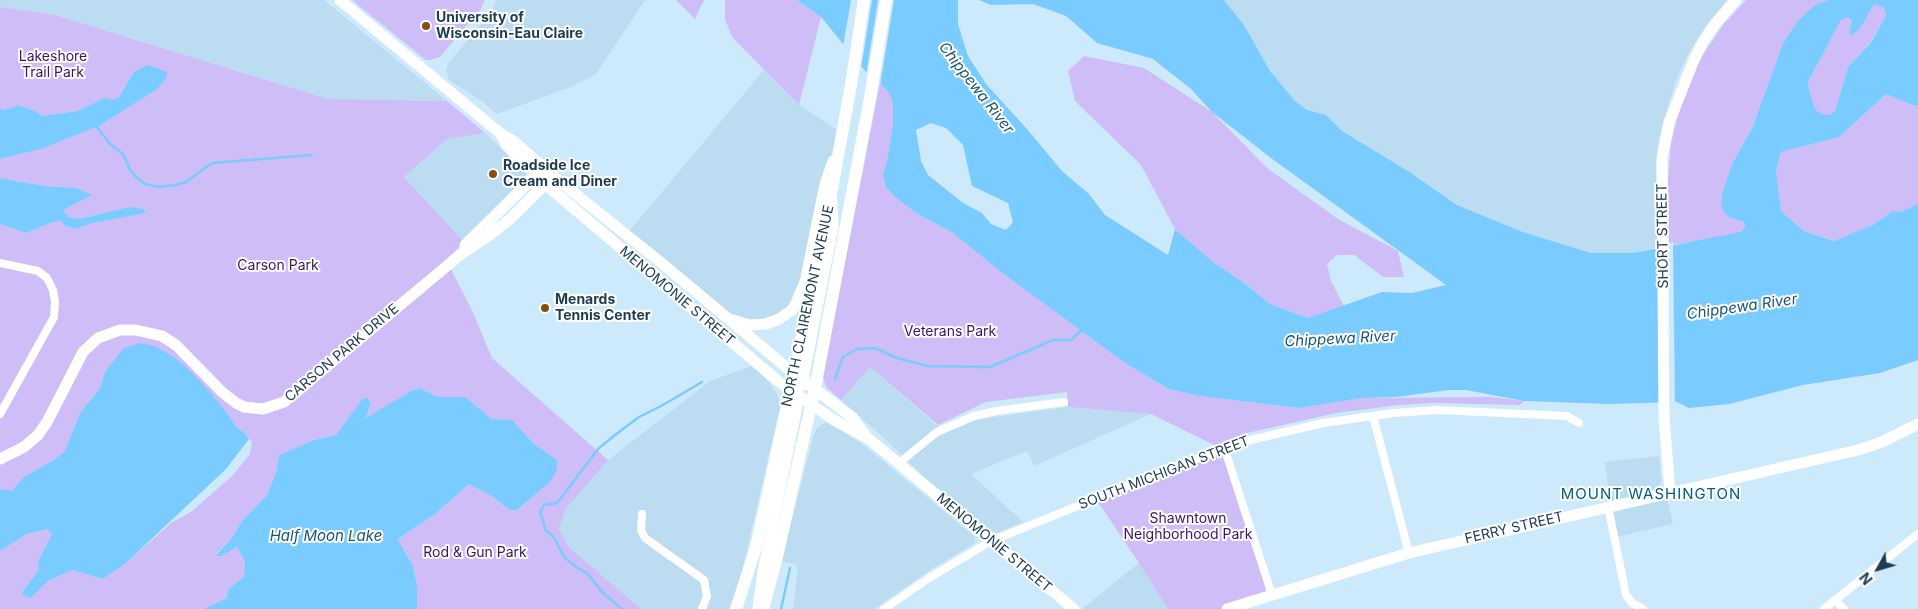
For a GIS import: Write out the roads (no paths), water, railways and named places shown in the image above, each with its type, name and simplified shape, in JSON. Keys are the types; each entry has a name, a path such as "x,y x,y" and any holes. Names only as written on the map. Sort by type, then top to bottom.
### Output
{"main road":[{"name":"MENOMONIE STREET","path":"340,0 501,134 512,140 549,180 770,375 834,420 869,439 1074,609"},
{"name":"NORTH CLAIREMONT AVENUE","path":"736,609 756,548 799,377 851,85 864,0"},
{"name":"NORTH CLAIREMONT AVENUE","path":"763,609 777,557 815,388 870,98 886,0"},
{"name":"SHORT STREET","path":"1670,492 1664,418 1662,158 1669,123 1692,62 1703,42 1736,0"},
{"path":"724,316 749,325 766,324 785,315 796,303 804,282 825,184 842,133"},
{"name":"CARSON PARK DRIVE","path":"460,254 464,246 540,171"},
{"name":"MENOMONIE STREET","path":"549,180 853,418 869,439"},
{"name":"CARSON PARK DRIVE","path":"0,460 24,447 38,435 47,422 83,352 98,338 110,332 136,330 162,336 176,344 222,392 244,407 263,409 284,402 460,254 503,225 549,180"},
{"path":"799,377 811,405"},
{"path":"758,609 763,570 793,430 794,393"},
{"name":"FERRY STREET","path":"1227,609 1409,552 1858,450 1882,442 1918,424"},
{"path":"746,609 750,568"}],"street":[{"path":"0,263 38,271 46,278 53,290 55,302 54,317 0,414"},
{"path":"899,463 937,432 974,416 996,410 1064,402"},
{"name":"SOUTH MICHIGAN STREET","path":"890,607 929,578 991,541 1224,447 1309,426 1373,416 1438,410 1472,410 1567,416 1579,423"},
{"path":"1373,416 1409,552"},
{"path":"1224,447 1272,595"},
{"path":"1608,506 1628,598 1632,603 1643,609"},
{"path":"642,514 641,530 645,538 704,580 707,590 706,601 702,609"},
{"path":"1824,609 1918,534"},
{"path":"1835,600 1844,609"}],"water":[{"name":"Chippewa River","path":"797,0 958,0 958,24 968,56 986,84 1062,171 1089,194 1105,215 1168,255 1175,229 1213,262 1243,282 1270,304 1308,318 1382,292 1412,293 1446,285 1271,158 1212,112 1191,89 1153,59 1097,43 1066,16 1033,4 991,5 979,0 1224,0 1244,25 1270,71 1294,100 1307,110 1326,115 1342,131 1408,171 1457,205 1523,232 1591,253 1633,253 1741,232 1745,227 1744,222 1731,218 1724,213 1721,202 1722,195 1732,164 1753,126 1783,43 1797,22 1815,5 1828,0 1918,0 1918,105 1915,106 1886,94 1839,137 1781,152 1776,171 1781,211 1804,231 1834,241 1873,225 1893,211 1900,212 1918,204 1918,360 1880,373 1803,385 1729,404 1689,408 1677,402 1608,404 1524,401 1466,390 1449,390 1396,397 1362,398 1299,408 1199,396 1169,389 1125,363 1001,272 953,233 916,213 894,196 886,187 883,174 893,125 893,104 889,93 866,72 821,17","holes":["1876,4 1884,8 1886,15 1872,41 1848,67 1835,111 1829,115 1817,111 1808,86 1809,80 1841,20 1848,17 1852,21 1849,33 1851,36 1861,27","931,123 946,128 963,145 972,186 1008,203 1013,222 1006,230 991,224 982,213 963,203 928,175 921,161 916,130"]},
{"path":"148,65 167,72 166,78 157,89 101,125 41,149 0,159 0,108 5,110 18,105 35,111 42,116 78,111 104,98 113,100 119,97 134,72"},
{"path":"0,178 44,186 76,188 92,195 63,210 68,217 79,219 129,207 143,209 146,213 93,223 76,229 66,226 60,221 53,222 26,233 0,224"},
{"path":"139,343 154,346 172,356 186,367 210,392 237,428 245,433 249,439 226,469 126,563 103,579 72,570 48,581 31,598 21,594 39,569 38,561 52,534 47,529 27,534 0,550 0,489 12,491 24,477 65,451 80,413 100,388 105,372 123,349"},
{"name":"Half Moon Lake","path":"420,388 437,397 465,397 492,419 512,420 534,444 557,460 557,469 551,481 517,510 510,510 493,497 469,484 434,515 398,540 413,566 417,586 417,609 204,609 227,598 228,589 244,577 245,561 237,547 221,556 215,556 232,538 242,521 267,495 276,473 279,455 314,440 336,435 366,397 371,402 366,418 411,391"}],"waterway":[{"path":"97,127 110,144 123,154 130,170 137,178 145,184 158,187 186,182 212,163 312,155"},
{"path":"835,378 843,357 857,349 875,348 897,358 927,366 990,367 1053,340 1071,340 1082,330"},
{"path":"622,609 602,592 587,573 565,558 553,536 546,531 540,512 544,505 557,503 599,448 615,435 639,417 702,382"},
{"path":"781,609 790,568"}],"place":[{"name":"University of Wisconsin-Eau Claire","path":"426,26"},
{"name":"Roadside Ice Cream and Diner","path":"493,174"},
{"name":"Menards Tennis Center","path":"545,308"}],"district":[{"name":"MOUNT WASHINGTON","path":"1651,494"}],"park label":[{"name":"Lakeshore Trail Park","path":"53,66"},
{"name":"Carson Park","path":"278,266"},
{"name":"Veterans Park","path":"950,332"},
{"name":"Shawntown Neighborhood Park","path":"1188,528"},
{"name":"Rod & Gun Park","path":"475,553"}]}
